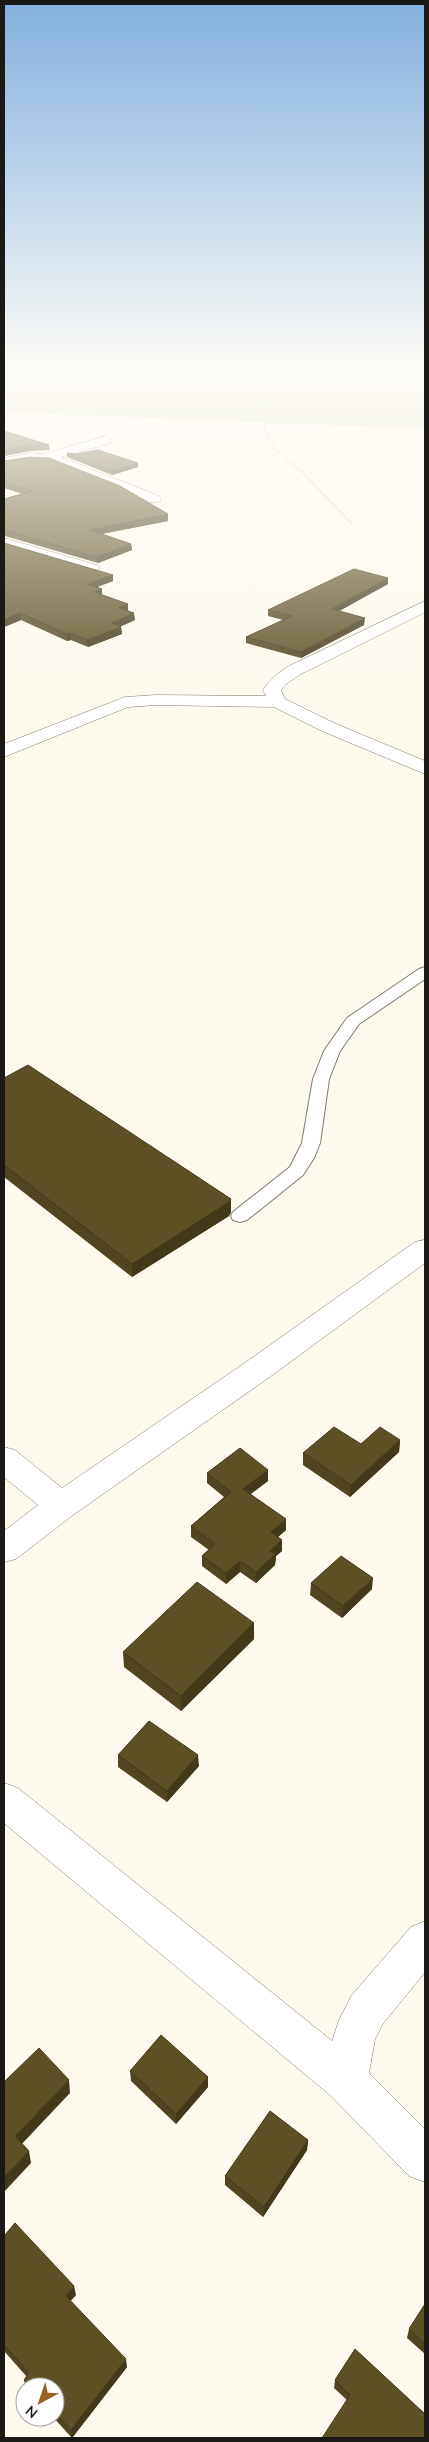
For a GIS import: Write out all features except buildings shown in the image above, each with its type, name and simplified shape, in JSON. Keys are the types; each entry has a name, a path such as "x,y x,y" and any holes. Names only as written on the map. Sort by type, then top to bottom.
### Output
{"street":[{"path":"113,483 154,499"},
{"path":"4,542 92,568"},
{"path":"277,702 272,690 280,680 295,670 425,606"},
{"path":"4,751 125,702 156,700 277,702 328,727 425,768"},
{"path":"4,1549 61,1506 260,1368 425,1249"},
{"path":"4,1459 61,1506"},
{"path":"4,1800 346,2081 425,2160"},
{"path":"346,2081 354,2035 367,2010 425,1941"}],"lane":[{"path":"240,1216 297,1171 305,1158 310,1143 321,1079 332,1052 353,1021 425,972"}],"path":[{"path":"312,483 352,524"}]}
